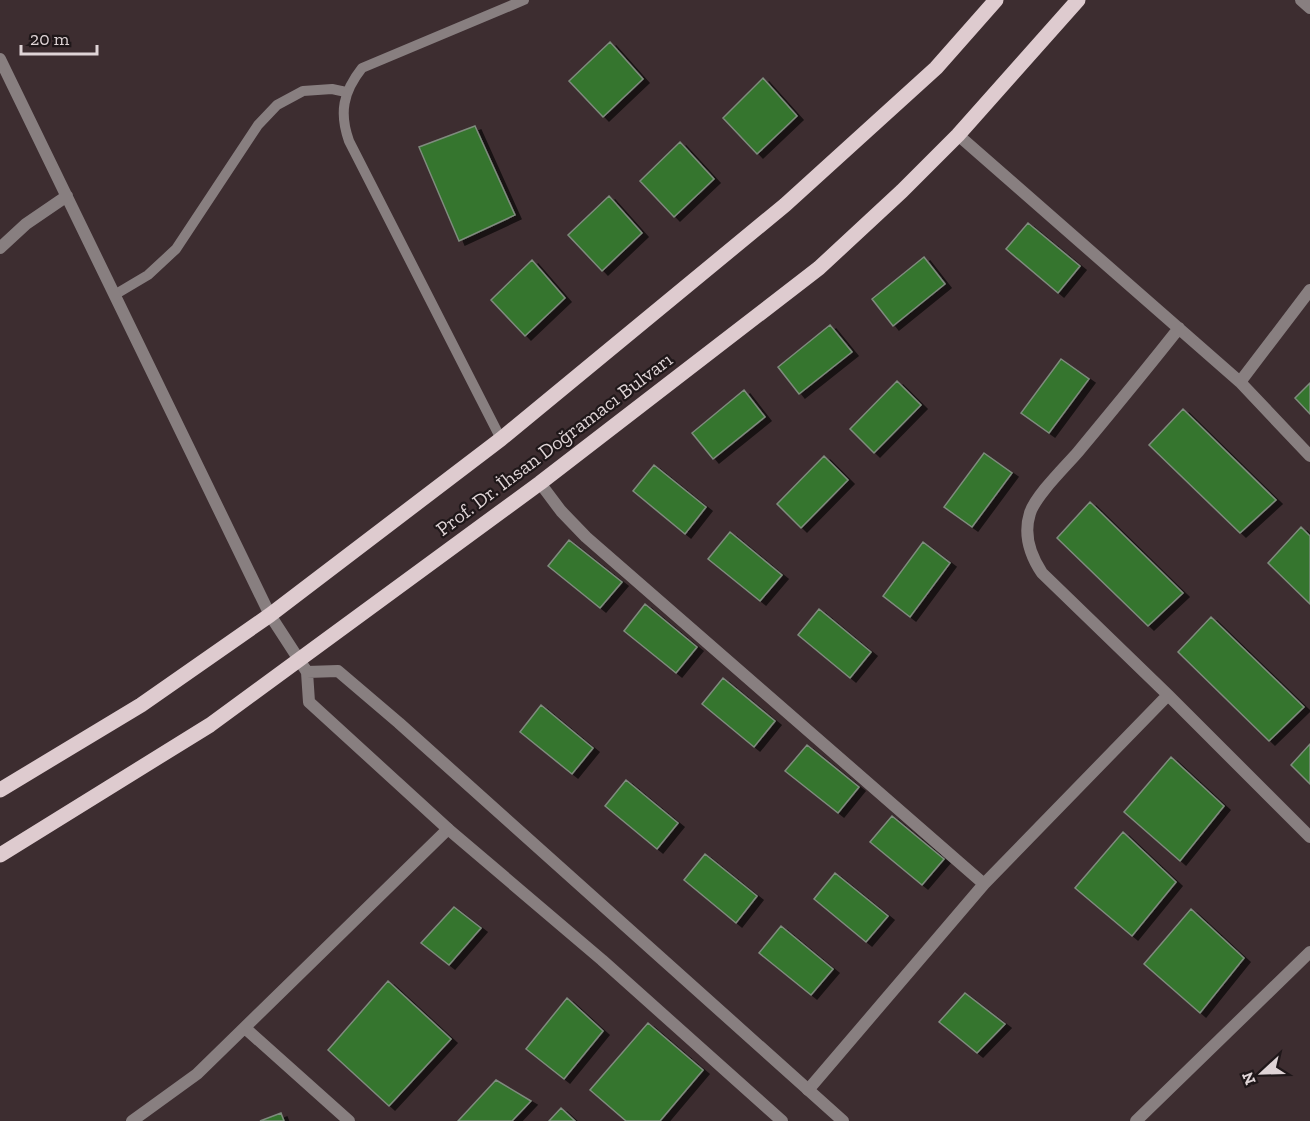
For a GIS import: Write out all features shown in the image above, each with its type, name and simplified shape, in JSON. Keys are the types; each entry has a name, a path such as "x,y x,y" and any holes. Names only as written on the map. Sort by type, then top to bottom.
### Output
{"main road":[{"name":"Prof. Dr. İhsan Doğramacı Bulvarı","path":"0,790 141,705 270,615 501,439 785,205 936,68 996,0"},
{"name":"Prof. Dr. İhsan Doğramacı Bulvarı","path":"0,855 303,666 819,268 958,135 1078,0"}],"street":[{"path":"1301,0 1310,8"},
{"path":"0,59 270,615 303,666 309,702 448,829 602,960 782,1121"},
{"path":"958,135 1239,382 1310,456"},
{"path":"0,248 26,224 68,196"},
{"path":"1239,382 1310,290"},
{"path":"1179,328 1128,393 1034,504 1027,528 1028,542 1033,558 1042,573 1310,837"},
{"path":"540,483 561,511 586,537 984,884"},
{"path":"303,666 338,671 843,1121"},
{"path":"808,1090 984,884 1168,695"},
{"path":"132,1121 197,1074 448,829"},
{"path":"1136,1121 1310,952"},
{"path":"245,1028 349,1121"}],"lane":[{"path":"501,439 349,141 343,117 343,105 346,92 362,68 524,0"},
{"path":"116,294 148,275 176,249 258,125 277,105 289,97 317,89 346,92"}],"building":[{"path":"610,42 643,79 603,117 569,81"},
{"path":"763,78 797,116 757,154 723,118"},
{"path":"475,126 515,215 459,241 419,147"},
{"path":"680,142 714,179 674,217 640,181"},
{"path":"609,196 642,233 602,271 568,235"},
{"path":"1028,223 1080,266 1058,293 1006,249"},
{"path":"924,257 945,284 893,326 872,299"},
{"path":"532,260 565,298 525,336 491,300"},
{"path":"830,325 852,352 799,394 778,367"},
{"path":"1061,359 1089,379 1049,433 1021,413"},
{"path":"897,381 921,405 874,453 850,429"},
{"path":"1310,383 1310,414 1295,398"},
{"path":"744,390 765,417 713,459 692,433"},
{"path":"1183,409 1276,500 1240,533 1149,445"},
{"path":"984,453 1012,473 972,527 944,507"},
{"path":"824,456 848,480 801,528 777,504"},
{"path":"654,465 706,507 685,534 633,491"},
{"path":"1090,502 1183,593 1148,626 1057,538"},
{"path":"1301,527 1310,536 1310,604 1268,563"},
{"path":"730,532 782,575 760,601 708,559"},
{"path":"569,540 622,582 600,608 548,566"},
{"path":"923,542 950,563 910,617 883,596"},
{"path":"645,604 697,647 676,673 624,631"},
{"path":"819,609 871,652 850,678 798,635"},
{"path":"1211,617 1304,707 1269,741 1178,652"},
{"path":"723,678 775,721 754,747 702,704"},
{"path":"541,705 593,748 572,774 520,732"},
{"path":"1310,744 1310,784 1291,765"},
{"path":"807,745 859,787 838,813 785,771"},
{"path":"1171,757 1224,806 1180,861 1124,812"},
{"path":"626,780 678,823 657,849 605,806"},
{"path":"892,816 944,859 922,885 870,842"},
{"path":"1123,832 1176,882 1132,936 1075,888"},
{"path":"705,854 757,896 736,923 684,880"},
{"path":"835,873 888,916 866,942 814,899"},
{"path":"454,907 481,928 449,965 421,943"},
{"path":"1191,909 1244,958 1200,1013 1144,964"},
{"path":"781,926 833,969 811,995 759,953"},
{"path":"388,981 451,1039 389,1106 328,1050"},
{"path":"965,993 1005,1024 977,1053 939,1022"},
{"path":"567,998 603,1031 564,1079 526,1049"},
{"path":"648,1023 703,1070 660,1121 626,1121 590,1090"},
{"path":"496,1080 531,1101 512,1121 458,1121"},
{"path":"561,1108 575,1121 549,1121"},
{"path":"281,1113 284,1121 260,1121"}]}
